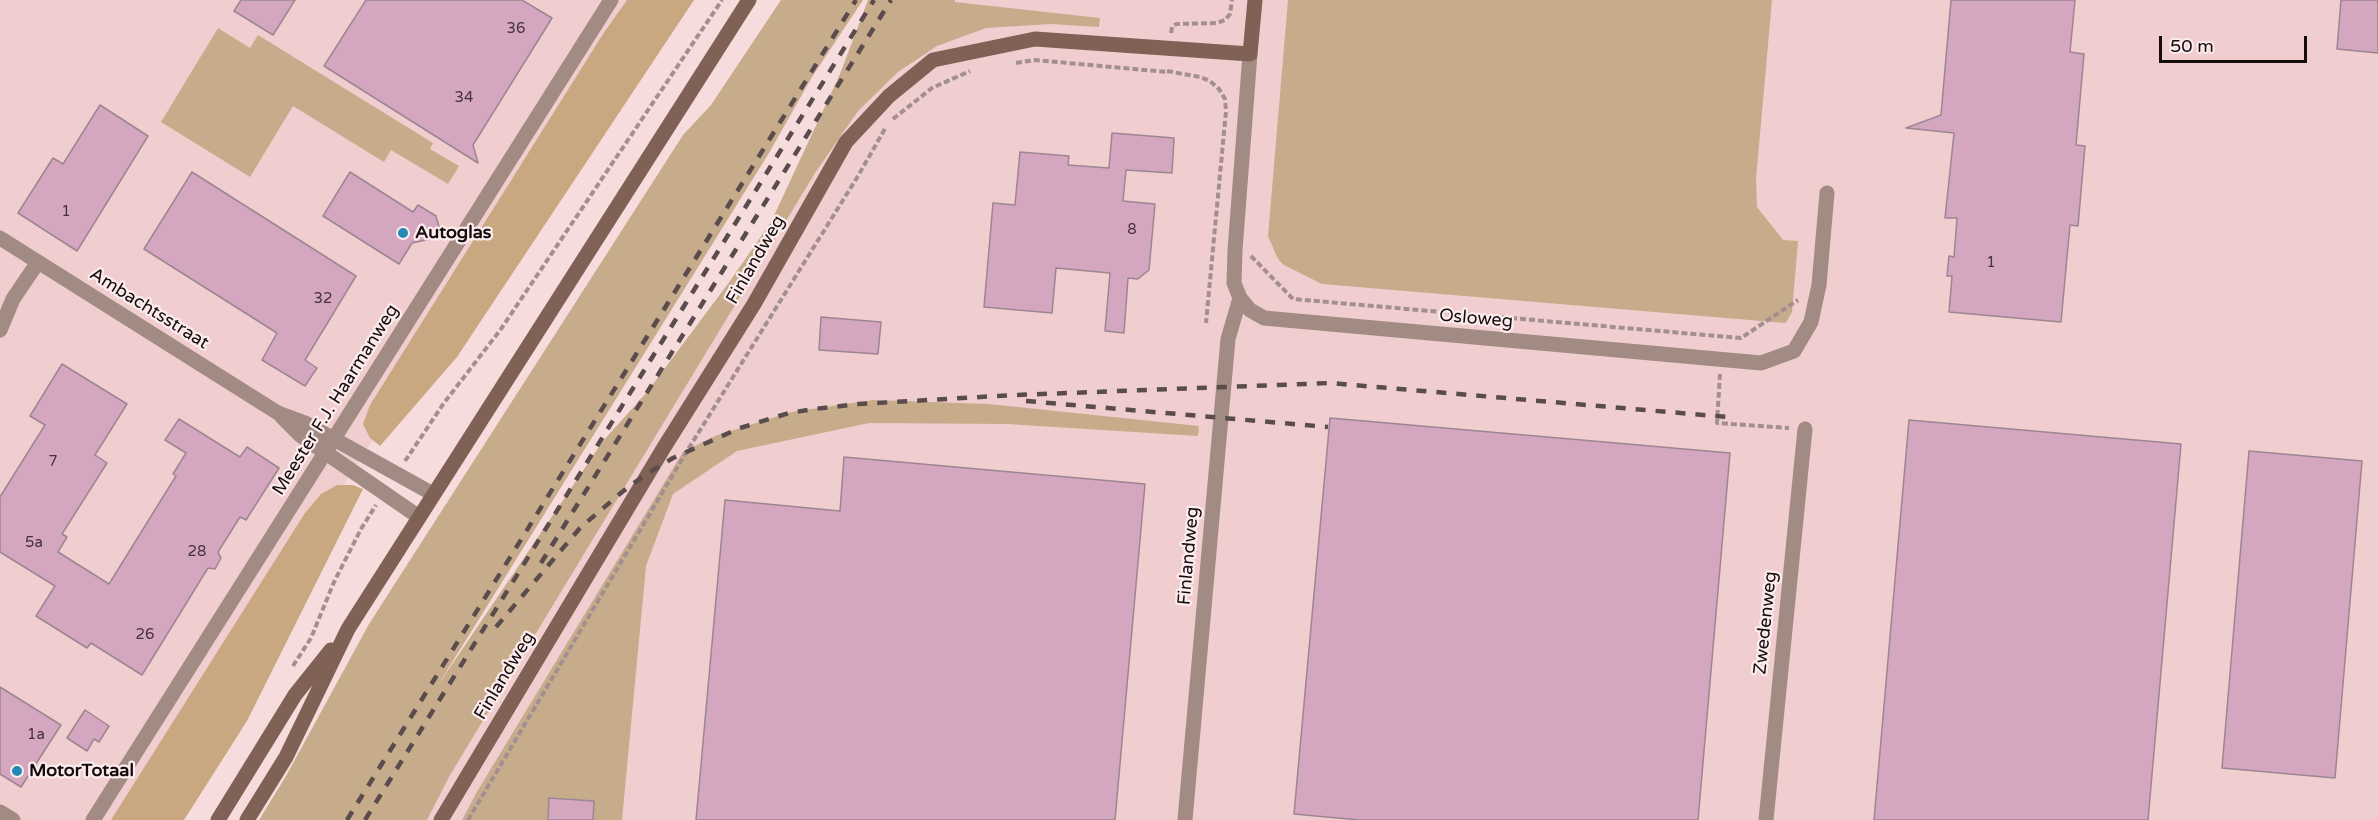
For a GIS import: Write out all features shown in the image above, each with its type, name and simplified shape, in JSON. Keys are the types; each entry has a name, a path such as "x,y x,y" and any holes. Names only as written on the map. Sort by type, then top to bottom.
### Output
{"street":[{"name":"Meester F.J. Haarmanweg","path":"93,820 611,0"},
{"path":"247,820 286,757 348,629 749,0"},
{"path":"1240,298 1234,283 1235,250 1255,0"},
{"name":"Finlandweg","path":"441,820 663,449 754,304 846,142 889,96 933,60 1035,39 1250,54"},
{"name":"Osloweg","path":"1240,298 1250,310 1264,318 1280,321 1761,363 1794,351 1811,322 1820,285 1827,193"},
{"name":"Ambachtsstraat","path":"0,238 278,413 305,423 433,495"},
{"path":"0,330 13,299 38,262"},
{"name":"Finlandweg","path":"1185,820 1228,339 1240,298"},
{"name":"Ambachtsstraat","path":"278,413 300,435 418,517"},
{"name":"Zwedenweg","path":"1766,820 1805,429"},
{"path":"218,820 295,695 348,629"},
{"path":"0,812 13,820"}],"path":[{"path":"397,474 444,403 501,329 722,0"},
{"path":"1167,72 1174,25 1221,22 1230,14 1232,0"},
{"path":"1014,63 1035,60 1167,72 1200,77 1210,81 1219,89 1226,111 1206,323"},
{"path":"468,820 681,461 846,196 888,124 932,88 972,71"},
{"path":"1214,249 1247,252 1293,298 1741,338 1820,285"},
{"path":"1718,336 1723,342 1717,423 1805,429"},
{"path":"292,669 311,638 334,582 361,529 384,494"}],"shaded area":[{"path":"0,0 652,0 131,820 0,820"},
{"path":"627,0 694,0 457,357 380,446 370,438 363,424 370,405 603,34"},
{"path":"781,0 863,0 812,77 769,153 438,685 603,441 647,392 771,222 840,74 868,0 955,0 955,2 1100,18 1099,27 1051,24 986,28 937,46 898,72 858,111 815,173 450,775 427,820 259,820 286,776 369,624 683,135 711,105"},
{"path":"930,0 2378,0 2378,820 380,820"},
{"path":"1288,0 1772,0 1756,179 1757,207 1783,240 1798,241 1792,312 1787,321 1785,323 1322,284 1284,265 1278,259 1268,236"},
{"path":"218,28 250,48 258,35 433,143 430,149 459,166 448,184 391,150 384,162 293,106 250,177 161,122"},
{"path":"873,400 989,404 1199,426 1198,436 1007,424 869,423 737,451 673,494 646,566 622,820 462,820 683,452 715,436 791,412"},
{"path":"337,485 353,485 363,489 247,721 184,820 111,820 305,513 321,494"}],"building":[{"path":"241,0 295,0 273,35 234,11"},
{"path":"366,0 522,0 552,18 473,145 478,163 324,66"},
{"path":"1951,0 2075,0 2070,52 2084,54 2076,145 2085,146 2078,226 2070,225 2061,322 1949,312 1952,276 1947,276 1949,256 1954,257 1957,218 1945,218 1954,133 1906,128 1941,115"},
{"path":"2341,0 2378,0 2378,53 2337,49"},
{"path":"100,105 148,136 77,251 18,213 53,158 63,164"},
{"path":"1112,133 1174,138 1172,173 1126,170 1123,201 1155,204 1149,270 1138,279 1128,278 1124,333 1105,331 1110,273 1056,268 1052,313 984,307 993,203 1015,205 1020,152 1069,156 1068,165 1109,168"},
{"path":"192,172 356,276 305,360 317,368 305,386 262,360 277,333 144,249"},
{"path":"350,172 413,212 418,205 436,216 440,230 435,238 412,243 399,264 323,216"},
{"path":"821,317 881,322 878,354 819,350"},
{"path":"62,364 127,404 95,455 107,463 62,534 67,537 58,552 109,584 176,476 173,474 186,453 165,440 179,419 240,457 247,447 279,468 246,520 240,517 218,552 221,558 215,569 208,568 142,675 91,643 87,648 36,616 55,586 0,552 0,497 45,425 30,416"},
{"path":"1330,418 1730,453 1698,820 1359,820 1294,814"},
{"path":"1909,420 2181,444 2148,820 1874,820"},
{"path":"2249,451 2362,461 2335,778 2222,768"},
{"path":"844,457 1145,484 1115,820 696,820 725,500 840,511"},
{"path":"0,687 61,725 21,787 0,774"},
{"path":"85,710 109,726 99,742 94,739 87,751 67,738"},
{"path":"549,798 594,801 593,820 548,820"}],"railway":[{"path":"347,820 856,0"},
{"path":"365,820 874,0"},
{"path":"541,563 891,0"},
{"path":"496,627 580,528 645,475 673,458 740,428 789,413 859,404 1015,395 1330,383 1727,417"},
{"path":"1026,401 1328,427"}],"place":[{"name":"Autoglas","path":"403,233"},
{"name":"MotorTotaal","path":"17,771"}]}
